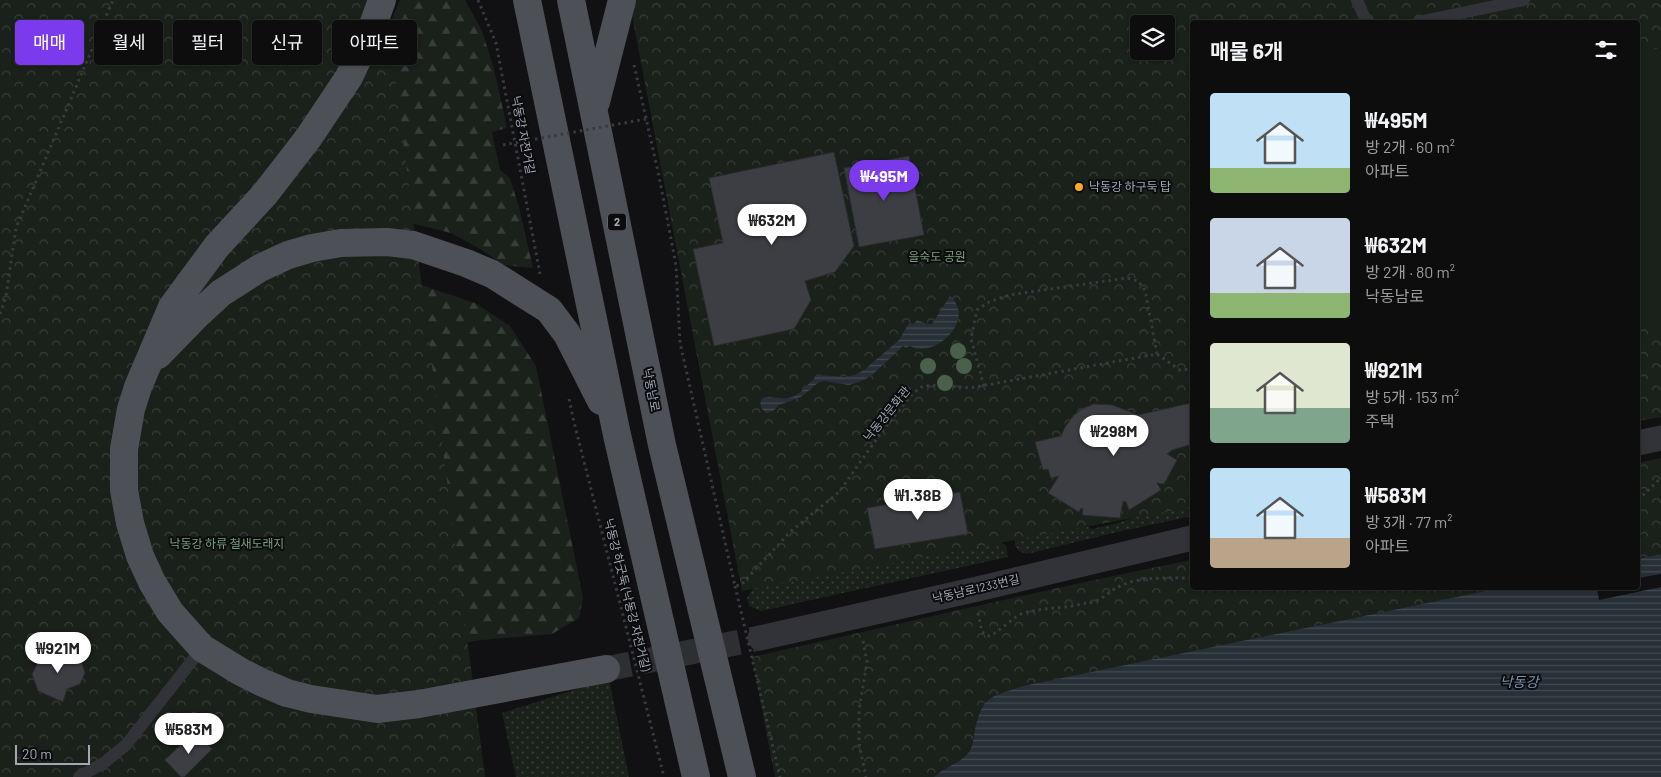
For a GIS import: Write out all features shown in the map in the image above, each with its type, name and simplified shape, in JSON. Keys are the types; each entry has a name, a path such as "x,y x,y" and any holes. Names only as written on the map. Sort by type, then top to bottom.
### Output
{"main road":[{"path":"382,0 372,28 349,77 309,137 265,194 217,246 172,307 131,409 124,449 124,490 130,523 140,556 152,582 170,612 202,648 241,672 287,692 311,699 377,709 427,703 606,669"},
{"path":"527,0 618,435 696,777"},
{"name":"낙동남로","path":"571,0 662,445 742,777"},
{"path":"594,108 622,0"},
{"path":"148,365 221,293 260,268 288,255 312,248 341,243 387,242 413,245 437,252 492,274 549,310 567,334 618,435"}],"street":[{"path":"1640,443 1661,438"},
{"name":"낙동남로1233번길","path":"760,638 1190,538"}],"lane":[{"path":"1356,0 1366,20"},
{"path":"1428,20 1524,0"},
{"path":"79,777 105,762 126,745 202,648"}],"path":[{"path":"0,314 6,296 16,228 113,0"},
{"name":"낙동강 자전거길","path":"478,0 496,43 541,276"},
{"path":"633,58 676,265 680,343 700,439 780,777"},
{"path":"503,145 646,119"},
{"path":"984,386 971,339 977,310 989,302 1009,295 1127,278 1138,281 1145,290 1157,354 1180,370 1190,369"},
{"name":"낙동강문화관","path":"735,586 741,585 790,532 840,492 881,433 913,393 923,386 938,384 970,388 1157,354"},
{"name":"낙동강 하굿둑 (낙동강 자전거길)","path":"573,418 664,777"},
{"path":"1640,498 1661,478"},
{"path":"973,590 982,632 989,636 1022,613 1048,607 1079,605 1092,602 1099,600 1118,587 1136,581 1190,578"},
{"path":"859,615 867,662 860,711 859,743 866,777"}],"green space":[{"name":"낙동강 하류 철새도래지","path":"0,0 385,0 388,20 332,20 332,65 393,65 485,777 0,777"},
{"path":"400,0 465,0 482,31 494,69 507,128 492,132 500,170 510,178 519,207 533,268 504,265 451,233 410,223 374,65 417,65 417,20 391,20"},
{"name":"을숙도 공원","path":"629,0 1661,0 1661,417 1640,421 1640,20 1190,20 1190,507 742,591"},
{"path":"1661,48 1661,324 1640,329 1640,52"},
{"path":"397,277 475,303 510,326 536,366 583,598 579,618 552,634 480,640 390,657"},
{"path":"1661,458 1661,554 1640,559 1640,463"},
{"path":"1190,483 1190,516 1027,554 1019,551 1015,545 1015,538 1079,523 1092,529 1170,506"},
{"path":"993,540 1006,545 1008,557 761,611 749,606 747,598 759,580"},
{"path":"1190,560 1190,590 1490,590 1023,686 1003,692 990,699 981,709 972,744 966,756 934,777 775,777 752,657"},
{"path":"609,679 629,777 516,777 502,713"}],"water":[{"path":"950,296 957,306 959,316 949,336 940,343 929,348 919,349 903,346 864,380 849,385 825,381 819,382 801,397 779,405 773,411 766,413 762,408 760,404 763,398 793,397 819,375 845,377 855,375 864,370 899,340 909,323 914,324 917,320 932,324"},
{"name":"낙동강","path":"1661,554 1661,777 934,777 962,759 969,752 978,718 985,703 996,695 1023,686 1490,590 1640,590 1640,559"}],"pier":[{"path":"1661,574 1661,587 1599,600 1597,590 1640,590 1640,578"}],"building":[{"path":"834,152 854,246 835,272 805,281 811,300 794,329 714,346 693,249 723,243 709,178"},
{"path":"909,156 924,235 859,247 844,168"},
{"path":"1190,403 1190,445 1172,450 1167,454 1177,460 1164,484 1157,483 1161,490 1129,510 1126,502 1123,501 1120,518 1082,515 1083,509 1081,508 1079,512 1048,493 1059,476 1051,478 1048,469 1043,470 1035,442 1061,436 1074,415 1094,404 1112,405 1138,415"},
{"path":"960,492 968,534 875,549 867,508"},
{"path":"45,650 57,657 68,653 81,660 85,673 80,684 67,689 63,702 38,691 32,674"},
{"path":"195,731 212,749 184,777 181,777 165,760"}],"tunnel":[{"path":"606,669 760,638"}],"place":[{"name":"낙동강 하구둑 탑","path":"1079,187"}]}
